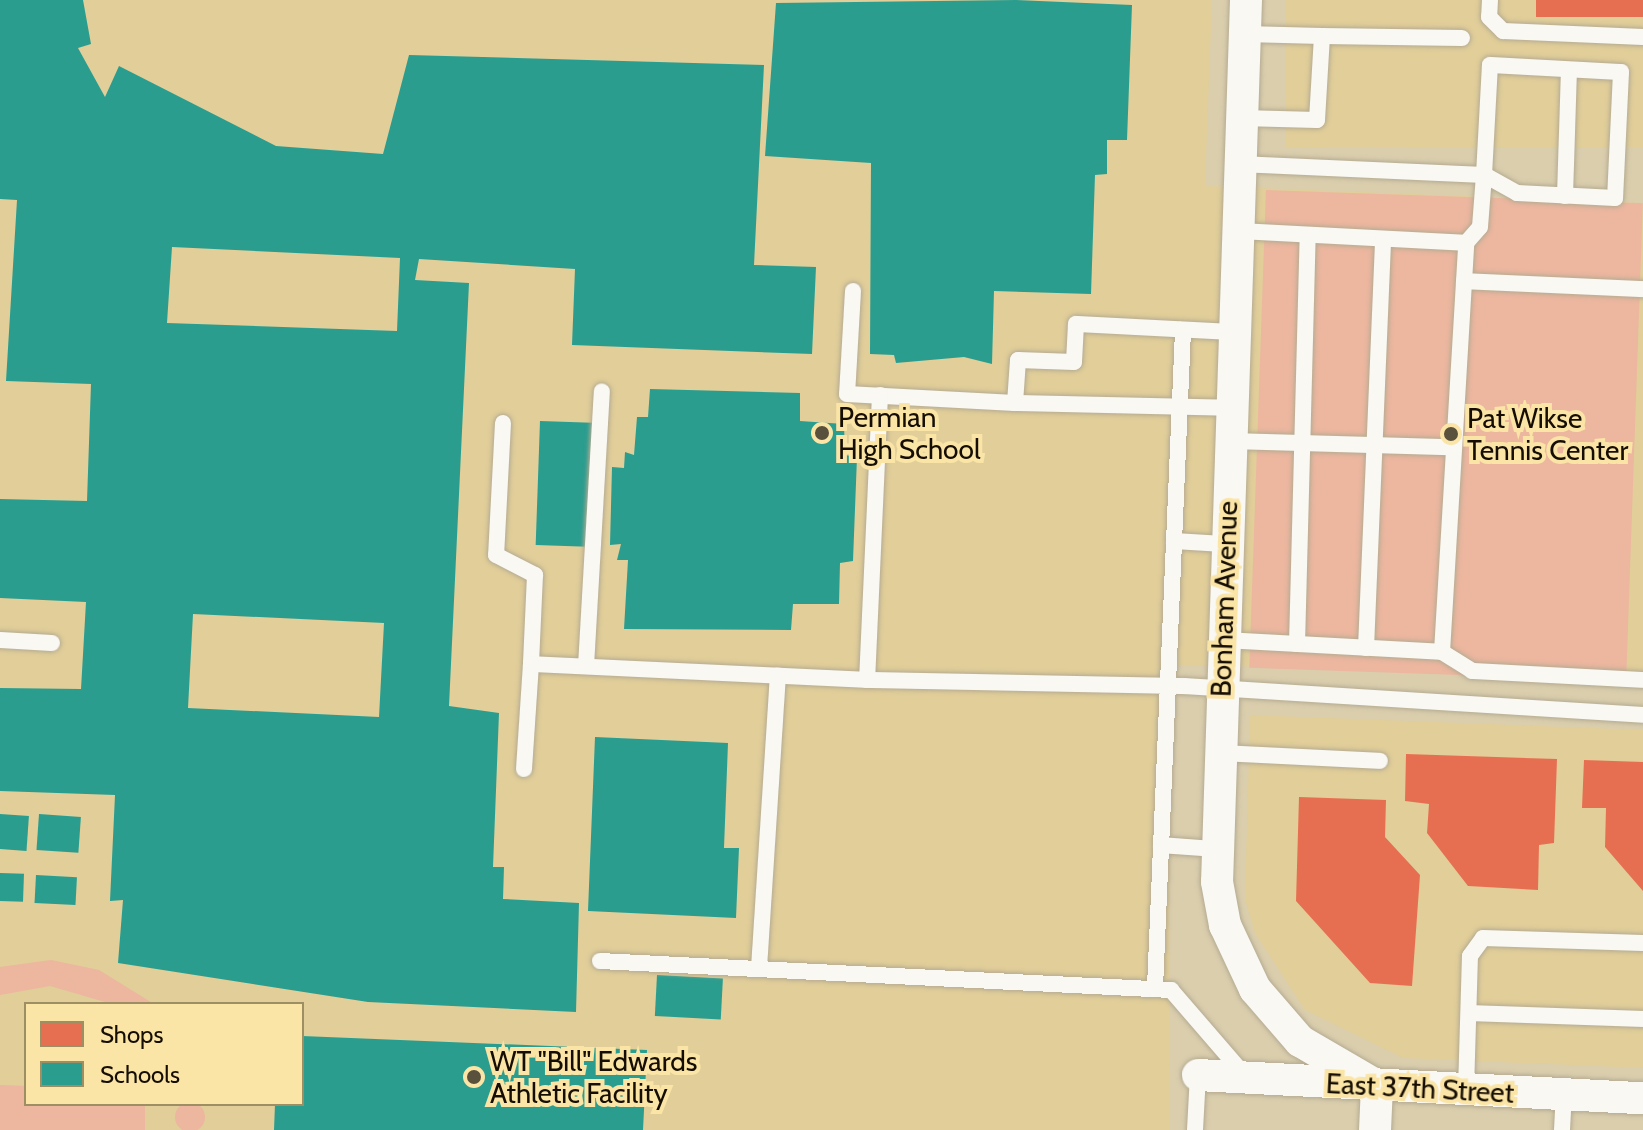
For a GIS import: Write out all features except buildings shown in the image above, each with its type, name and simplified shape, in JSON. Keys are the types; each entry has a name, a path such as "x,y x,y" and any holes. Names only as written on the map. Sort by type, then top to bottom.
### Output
{"street":[{"name":"Bonham Avenue","path":"1246,0 1224,544 1216,849 1225,925 1255,989 1300,1041 1377,1086"},
{"name":"East 37th Street","path":"1198,1075 1643,1098"},
{"path":"1375,1130 1377,1086"}],"lane":[{"path":"1490,0 1489,17 1503,31 1643,37"},
{"path":"1245,34 1462,38"},
{"path":"1241,118 1317,120 1322,36"},
{"path":"1239,164 1484,175 1517,193 1615,198 1621,72 1490,65 1484,175 1480,227 1466,243 1451,447 1442,652"},
{"path":"1565,196 1569,70"},
{"path":"1238,231 1466,243"},
{"path":"1297,644 1306,442 1308,235"},
{"path":"1366,648 1379,445 1383,240"},
{"path":"1464,281 1643,289"},
{"path":"853,291 847,394 1015,403 1231,408"},
{"path":"1015,403 1018,360 1074,362 1076,324 1234,332"},
{"path":"1155,988 1183,330"},
{"path":"586,666 602,391"},
{"path":"867,680 880,395"},
{"path":"503,423 496,555 535,575 524,769"},
{"path":"1230,441 1451,447"},
{"path":"1174,541 1224,544"},
{"path":"0,640 52,643"},
{"path":"1223,640 1442,652 1472,671 1643,680"},
{"path":"531,664 867,680 1168,686 1222,692 1643,715"},
{"path":"759,968 778,676"},
{"path":"1219,753 1380,761"},
{"path":"1161,845 1216,849"},
{"path":"1466,1090 1470,956 1483,938 1643,943"},
{"path":"600,961 1171,990 1199,1013 1247,1078"},
{"path":"1469,1013 1643,1019"},
{"path":"1195,1130 1198,1075"},
{"path":"1562,1130 1564,1094"}],"shaded area":[{"name":"Permian High School","path":"0,0 1212,0 1205,186 1643,203 1643,673 1170,665 1169,1130 0,1130"},
{"path":"1285,0 1643,0 1643,147 1285,147"},
{"name":"Pat Wikse Tennis Center","path":"1266,190 1643,203 1626,681 1249,668"},
{"path":"1250,715 1643,730 1643,1068 1403,1058 1305,1010 1255,933 1245,899"},
{"path":"51,960 99,970 151,1002 105,1002 50,986 0,995 0,967"},
{"path":"0,1085 24,1086 24,1106 145,1106 145,1130 0,1130"},
{"path":"181,1106 199,1106 204,1111 204,1123 196,1131 184,1131 176,1123 176,1111"}],"place":[{"name":"Permian High School","path":"822,433"},
{"name":"Pat Wikse Tennis Center","path":"1451,434"},
{"name":"WT \"Bill\" Edwards Athletic Facility","path":"474,1077"}]}
